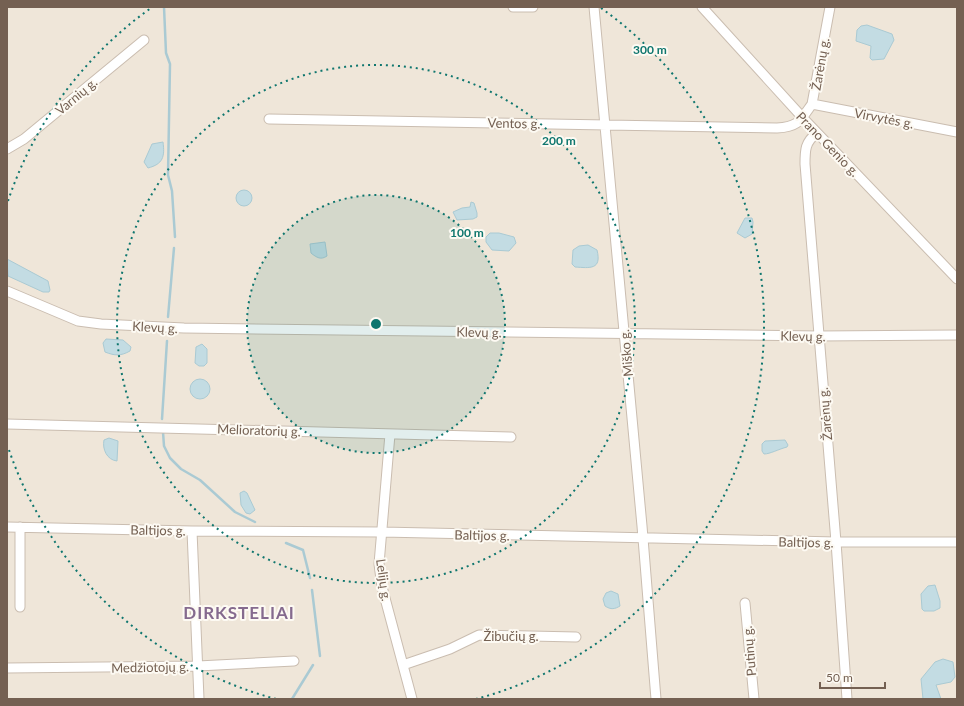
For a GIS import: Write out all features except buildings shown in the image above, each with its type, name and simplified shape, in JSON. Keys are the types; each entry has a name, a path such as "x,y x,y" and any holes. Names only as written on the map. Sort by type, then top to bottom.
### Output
{"street":[{"path":"513,7 533,7"},
{"name":"Miško g.","path":"594,7 606,124 656,699"},
{"name":"Prano Genio g.","path":"702,7 817,133 957,279"},
{"name":"Žarėnų g.","path":"803,118 812,104 830,7"},
{"name":"Varnių g.","path":"7,149 24,139 144,40"},
{"name":"Virvytės g.","path":"812,104 957,132"},
{"name":"Ventos g.","path":"270,119 777,128 793,126 803,118"},
{"name":"Žarėnų g.","path":"817,133 808,142 805,158 847,699"},
{"name":"Klevų g.","path":"7,291 67,318 101,324 192,328 624,334 818,336 957,335"},
{"name":"Melioratorių g.","path":"7,424 511,437"},
{"name":"Lelijų g.","path":"390,434 379,564 382,587 412,699"},
{"name":"Baltijos g.","path":"7,527 192,531 382,532 643,539 957,542"},
{"path":"20,527 20,607"},
{"path":"192,531 199,699"},
{"name":"Putinų g.","path":"745,603 754,699"},
{"name":"Žibučių g.","path":"403,665 450,649 479,635 576,637"},
{"name":"Medžiotojų g.","path":"7,668 198,666 294,661"}],"shaded area":[{"path":"7,7 957,7 957,699 7,699"}],"water":[{"path":"867,25 892,34 894,40 884,59 872,60 870,58 871,46 856,41 857,30 861,26"},
{"path":"163,142 164,152 162,159 157,164 148,168 144,162 152,144"},
{"path":"241,190 247,190 252,195 250,204 247,206 241,206 236,201 236,195"},
{"path":"471,202 474,203 477,217 473,219 457,220 453,212 462,208 470,207"},
{"path":"745,218 752,218 753,222 752,234 745,238 737,233"},
{"path":"490,233 499,233 514,237 516,243 509,251 492,250 486,242 486,237"},
{"path":"325,242 327,256 319,258 311,253 310,244"},
{"path":"588,245 597,250 598,261 594,266 585,268 575,267 572,264 573,250 579,246"},
{"path":"7,259 48,281 49,292 43,292 8,276"},
{"path":"106,339 123,340 131,347 130,351 118,355 105,352 103,343"},
{"path":"202,344 207,349 207,363 204,366 199,366 195,363 196,347"},
{"path":"200,379 207,382 210,389 207,396 200,399 193,396 190,389 193,382"},
{"path":"109,438 118,441 117,461 110,459 106,454 104,440"},
{"path":"785,440 788,445 787,447 766,454 762,451 762,444 765,441"},
{"path":"244,491 247,493 255,510 250,514 246,513 241,505 240,493"},
{"path":"935,585 940,601 940,608 934,611 924,611 922,609 921,594 928,586"},
{"path":"611,591 618,594 620,606 611,609 605,606 603,599 606,593"},
{"path":"943,659 953,662 955,677 951,682 936,685 941,699 923,699 921,679 935,662"}],"waterway":[{"path":"164,7 166,53 170,64 168,175 172,191 175,237"},
{"path":"168,317 174,248"},
{"path":"162,419 167,341"},
{"path":"163,432 164,446 170,458 181,469 200,480 235,512 255,522"},
{"path":"286,543 303,550 310,578"},
{"path":"312,590 320,656"},
{"path":"292,699 313,665"}],"district":[{"name":"DIRKSTELIAI","path":"239,613"}]}
